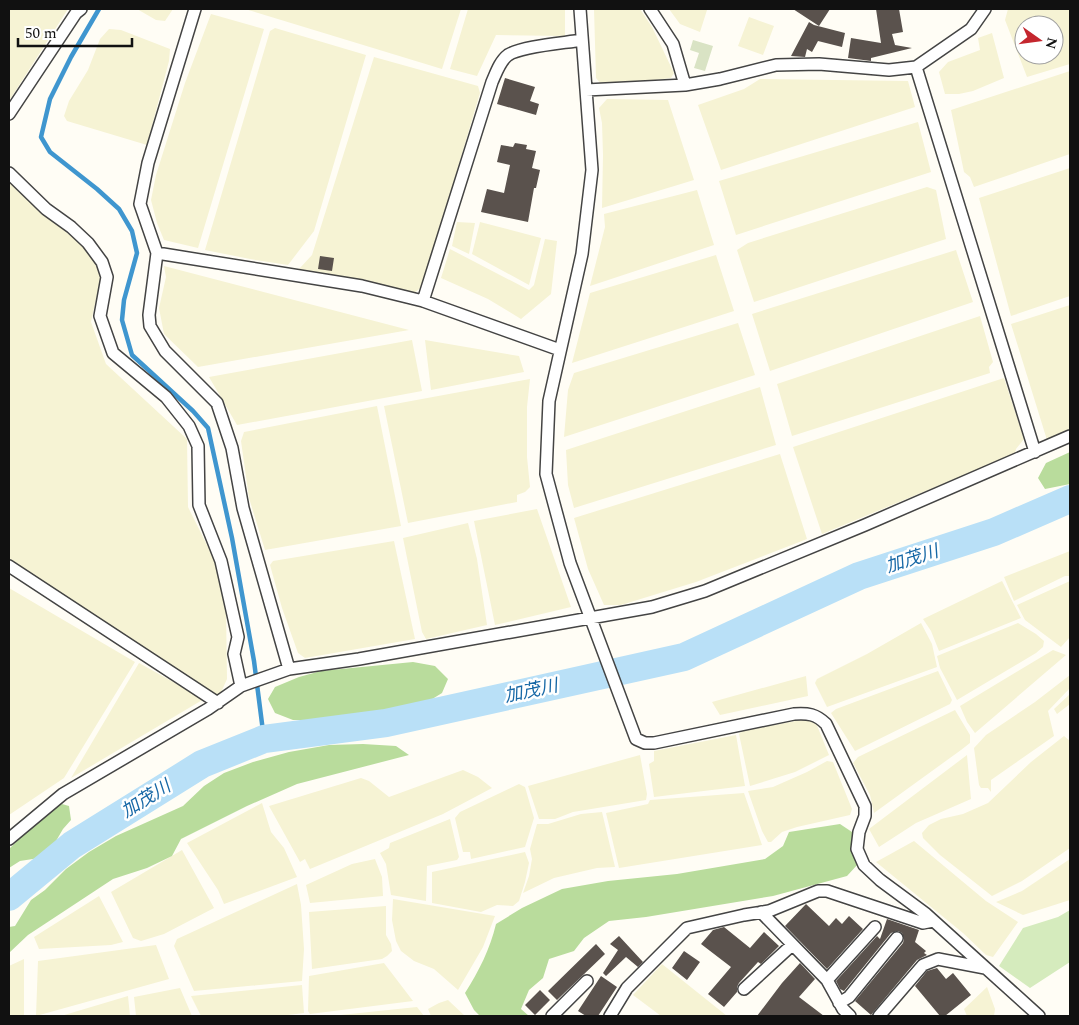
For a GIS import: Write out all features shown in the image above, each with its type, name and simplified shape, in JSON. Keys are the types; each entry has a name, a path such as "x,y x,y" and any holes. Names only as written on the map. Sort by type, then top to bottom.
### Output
{"street":[{"path":"9,114 76,13 82,9"},
{"path":"196,9 148,162 140,204 157,253 149,315 150,326 165,351 217,403 232,448 243,508 289,669"},
{"path":"580,9 592,170 582,254 549,401 546,474 570,563 636,739 645,743 654,743 785,715 807,713 819,717 826,724 864,806 865,816 859,832 857,849 864,865 880,880 933,921 1039,1016"},
{"path":"650,9 673,44 685,85"},
{"path":"586,90 685,85 776,66 819,64 889,70 916,67 971,29 985,9"},
{"path":"423,300 492,82 501,63 508,55 520,50 582,40"},
{"path":"916,67 1035,452"},
{"path":"9,173 46,209 72,227 102,262 107,277 100,316 112,353 166,397 189,426 198,446 199,505 221,560 238,637 234,654 245,684"},
{"path":"157,253 362,286 423,300 560,350"},
{"path":"9,838 63,794 218,703 245,684 289,669 369,658 652,607 705,591 1070,436"},
{"path":"9,566 218,703"},
{"path":"610,1016 627,988 688,928 769,911 818,891 827,891 923,923 933,921"},
{"path":"761,912 827,980 842,1009 850,1016"},
{"path":"827,980 875,927"},
{"path":"839,1003 849,996 897,938"},
{"path":"744,989 792,945"},
{"path":"879,1016 923,964 938,959 987,968"},
{"path":"552,1016 586,981"}],"shaded area":[{"path":"9,9 68,9 9,101"},
{"path":"137,9 173,9 165,21 156,20"},
{"path":"245,9 461,9 442,69"},
{"path":"468,9 565,9 565,36 496,35 477,76 450,69"},
{"path":"594,9 640,9 652,27 674,73 671,78 624,84 601,84 596,78"},
{"path":"669,9 707,10 700,32 680,24"},
{"path":"1008,9 1070,9 1070,64 1027,77 1022,65 1064,65 1064,15 1014,15 1014,43 1005,20"},
{"path":"211,14 264,29 198,248 164,240 151,200 156,175 185,83"},
{"path":"749,17 774,26 763,55 738,46"},
{"path":"275,28 366,55 314,231 288,265 205,250 270,31"},
{"path":"109,29 121,30 170,49 169,61 147,145 67,121 64,116 69,101 88,70 100,39"},
{"path":"992,33 1004,78 973,91 945,94 939,72 948,62 980,50 978,38"},
{"path":"374,57 478,86 480,93 423,286 413,294 315,275 299,269 312,255"},
{"path":"1070,71 1070,154 974,187 970,177 964,172 951,110"},
{"path":"760,79 908,81 915,107 721,170 698,105 744,89"},
{"path":"607,99 668,100 694,180 602,208 603,155 602,123 599,108"},
{"path":"918,122 931,172 736,235 719,181"},
{"path":"1070,168 1070,296 1011,316 979,198"},
{"path":"9,181 34,206 92,253 101,276 91,322 106,364 187,439 188,507 216,563 226,609 227,679 219,697 9,562"},
{"path":"927,187 936,190 946,239 754,302 737,250 748,243"},
{"path":"697,190 714,245 590,286 605,227 604,214"},
{"path":"457,222 475,223 469,254 452,246"},
{"path":"480,222 541,238 529,285 472,254"},
{"path":"545,239 557,241 551,294 521,319 488,299 441,278 450,249 529,290 534,285"},
{"path":"956,250 973,302 770,371 752,314"},
{"path":"716,255 734,311 572,363 590,293"},
{"path":"164,266 409,330 198,367 164,334 159,308 166,277"},
{"path":"1070,305 1070,430 1047,440 1011,324"},
{"path":"980,316 993,362 989,367 990,373 792,436 777,384"},
{"path":"738,323 755,375 564,437 568,390 574,373"},
{"path":"412,340 422,391 237,425 209,377"},
{"path":"425,340 519,356 524,372 431,390"},
{"path":"1004,378 1024,439 1016,449 1015,454 822,534 793,447"},
{"path":"530,379 527,407 527,457 530,487 525,492 517,495 517,502 408,523 384,406"},
{"path":"760,387 776,445 574,508 568,485 566,450"},
{"path":"377,406 401,526 265,550 249,498 241,441 244,432"},
{"path":"780,454 807,539 696,582 621,605 604,605 588,569 574,518"},
{"path":"537,509 571,607 495,625 474,521"},
{"path":"468,523 477,559 487,625 426,639 422,632 403,538"},
{"path":"394,541 415,639 305,658 298,653 282,608 270,565 273,561"},
{"path":"1070,551 1070,576 1065,576 1014,601 1004,577"},
{"path":"1002,581 1021,618 939,651 931,631 923,619"},
{"path":"1070,581 1070,637 1061,647 1025,620 1017,605"},
{"path":"9,588 135,662 64,778 9,815"},
{"path":"921,623 932,644 937,667 827,707 815,683 817,679 867,654"},
{"path":"1018,623 1044,641 1043,647 957,700 940,668 937,656"},
{"path":"1053,650 1066,655 975,733 967,722 960,706"},
{"path":"139,663 204,699 71,778"},
{"path":"938,671 952,700 950,704 855,751 831,713 836,709"},
{"path":"1070,675 1070,688 1048,711 1054,736 991,780 991,792 988,788 981,788 974,748 986,735 1035,702"},
{"path":"806,676 808,696 720,715 712,702"},
{"path":"1070,694 1070,704 1057,714 1054,709"},
{"path":"955,710 970,735 970,743 874,813 870,795 853,763 858,757"},
{"path":"806,719 816,723 829,755 795,772 750,786 739,734 742,731"},
{"path":"736,735 745,786 654,797 649,764 654,761 654,751"},
{"path":"1064,736 1070,741 1070,848 1022,881 992,896 940,855 923,838 922,833 929,825 941,819 963,814 988,803 1031,762"},
{"path":"640,755 647,794 646,800 573,812 555,819 539,819 528,786"},
{"path":"967,755 971,799 916,823 879,847 869,829"},
{"path":"827,761 833,762 852,809 850,815 797,827 782,832 771,842 768,842 762,831 748,791 773,787"},
{"path":"463,770 478,777 492,788 443,814 310,869 305,859 300,862 269,806 361,778 369,781 389,797"},
{"path":"519,784 525,787 534,818 525,847 471,859 470,852 463,852 455,818 460,812"},
{"path":"744,793 762,845 619,868 606,813 648,804 650,800"},
{"path":"262,803 271,832 284,848 297,877 224,904 218,890 187,843"},
{"path":"602,812 615,867 597,868 554,878 523,893 529,876 532,859 530,849 537,824 548,824 581,814"},
{"path":"450,819 459,857 457,860 427,866 426,901 391,895 386,864 380,853 389,848 390,843"},
{"path":"914,841 986,901 1018,922 993,957 986,955 963,933 876,862"},
{"path":"182,850 214,908 164,934 141,941 133,938 111,892"},
{"path":"525,852 529,863 525,882 519,901 513,906 497,905 481,912 432,903 432,872"},
{"path":"375,859 382,877 383,896 310,903 306,885 352,864"},
{"path":"1070,859 1070,900 1023,915 996,902 1022,891"},
{"path":"297,884 301,905 304,949 302,981 194,991 174,946 177,939"},
{"path":"99,896 123,942 111,945 39,949 34,937"},
{"path":"393,899 495,916 483,947 458,990 434,969 414,961 401,951 396,941 392,920"},
{"path":"386,906 386,935 391,944 392,951 387,956 382,959 312,969 309,912"},
{"path":"156,945 169,979 36,1016 38,961"},
{"path":"24,959 24,1016 9,1016 9,966"},
{"path":"384,963 413,1001 310,1014 308,1011 309,976"},
{"path":"662,964 727,1016 661,1016 633,995"},
{"path":"302,985 304,1013 280,1016 201,1016 191,996"},
{"path":"987,987 995,1009 994,1016 967,1016 964,1009"},
{"path":"180,988 192,1016 136,1016 134,997"},
{"path":"128,996 130,1016 61,1016"},
{"path":"448,1000 465,1016 431,1016 428,1009"},
{"path":"417,1007 424,1016 331,1016"}],"green space":[{"path":"693,40 713,46 705,71 694,68 699,53 690,50"},
{"path":"1070,452 1070,484 1045,489 1038,478 1046,463"},
{"path":"413,662 435,666 448,679 442,693 421,706 390,713 322,720 293,720 275,713 268,699 275,687 299,677 321,671"},
{"path":"363,744 396,746 409,755 297,784 247,806 181,839 172,856 147,868 113,879 28,935 9,953 9,927 15,926 31,900 45,890 66,869 89,852 116,836 183,806 204,786 224,773 253,762 289,752 329,745"},
{"path":"62,804 69,806 71,820 63,829 49,853 39,858 20,861 9,868 9,849 46,813"},
{"path":"840,824 852,832 852,850 858,864 847,876 773,896 646,917 609,921 584,938 574,951 549,959 543,978 529,990 521,1009 529,1016 480,1016 474,1010 465,993 484,960 496,924 522,908 562,889 608,881 677,874 765,859 783,846 789,832"},
{"path":"1070,910 1070,962 1030,988 999,966 1023,928 1058,917"}],"building":[{"path":"793,9 830,9 819,26"},
{"path":"876,9 899,9 903,32 892,34 895,45 912,48 871,58 871,61 848,58 851,38 881,43"},
{"path":"809,22 845,33 842,47 818,41 812,52 807,49 805,57 791,56"},
{"path":"505,78 535,87 530,101 539,104 536,115 497,104"},
{"path":"515,143 527,145 526,149 536,151 532,168 540,170 536,188 534,188 528,222 481,212 487,189 504,193 510,165 497,162 501,145 513,147"},
{"path":"320,256 334,258 332,271 318,269"},
{"path":"806,904 829,926 836,918 842,924 849,916 863,929 827,969 785,926"},
{"path":"887,919 919,930 915,942 926,951 924,953 927,955 917,960 871,1015 855,1001 903,943 902,933 898,931 891,933 844,991 840,989 836,981 877,936 880,939"},
{"path":"724,927 750,948 764,932 779,946 761,964 758,962 739,983 737,992 724,1007 708,994 731,967 701,944 713,930"},
{"path":"619,936 643,962 638,967 626,957 606,976 603,973 618,950 610,944"},
{"path":"596,944 605,954 557,1000 548,991"},
{"path":"684,951 700,962 687,980 672,968"},
{"path":"800,963 815,979 799,997 824,1016 757,1016 782,983"},
{"path":"937,968 946,979 953,973 971,995 945,1016 940,1016 915,986 927,971"},
{"path":"601,976 617,987 598,1016 586,1016 578,1011"},
{"path":"540,990 550,1000 535,1015 525,1005"}],"waterway":[{"path":"99,9 71,57 50,99 41,137 50,152 119,209 132,231 137,253 124,300 122,320 132,355 193,411 208,428 232,538 254,661 264,739"},
{"name":"加茂川","path":"9,897 72,845 202,764 264,739 386,723 684,657 859,576 994,532 1070,499"}]}
